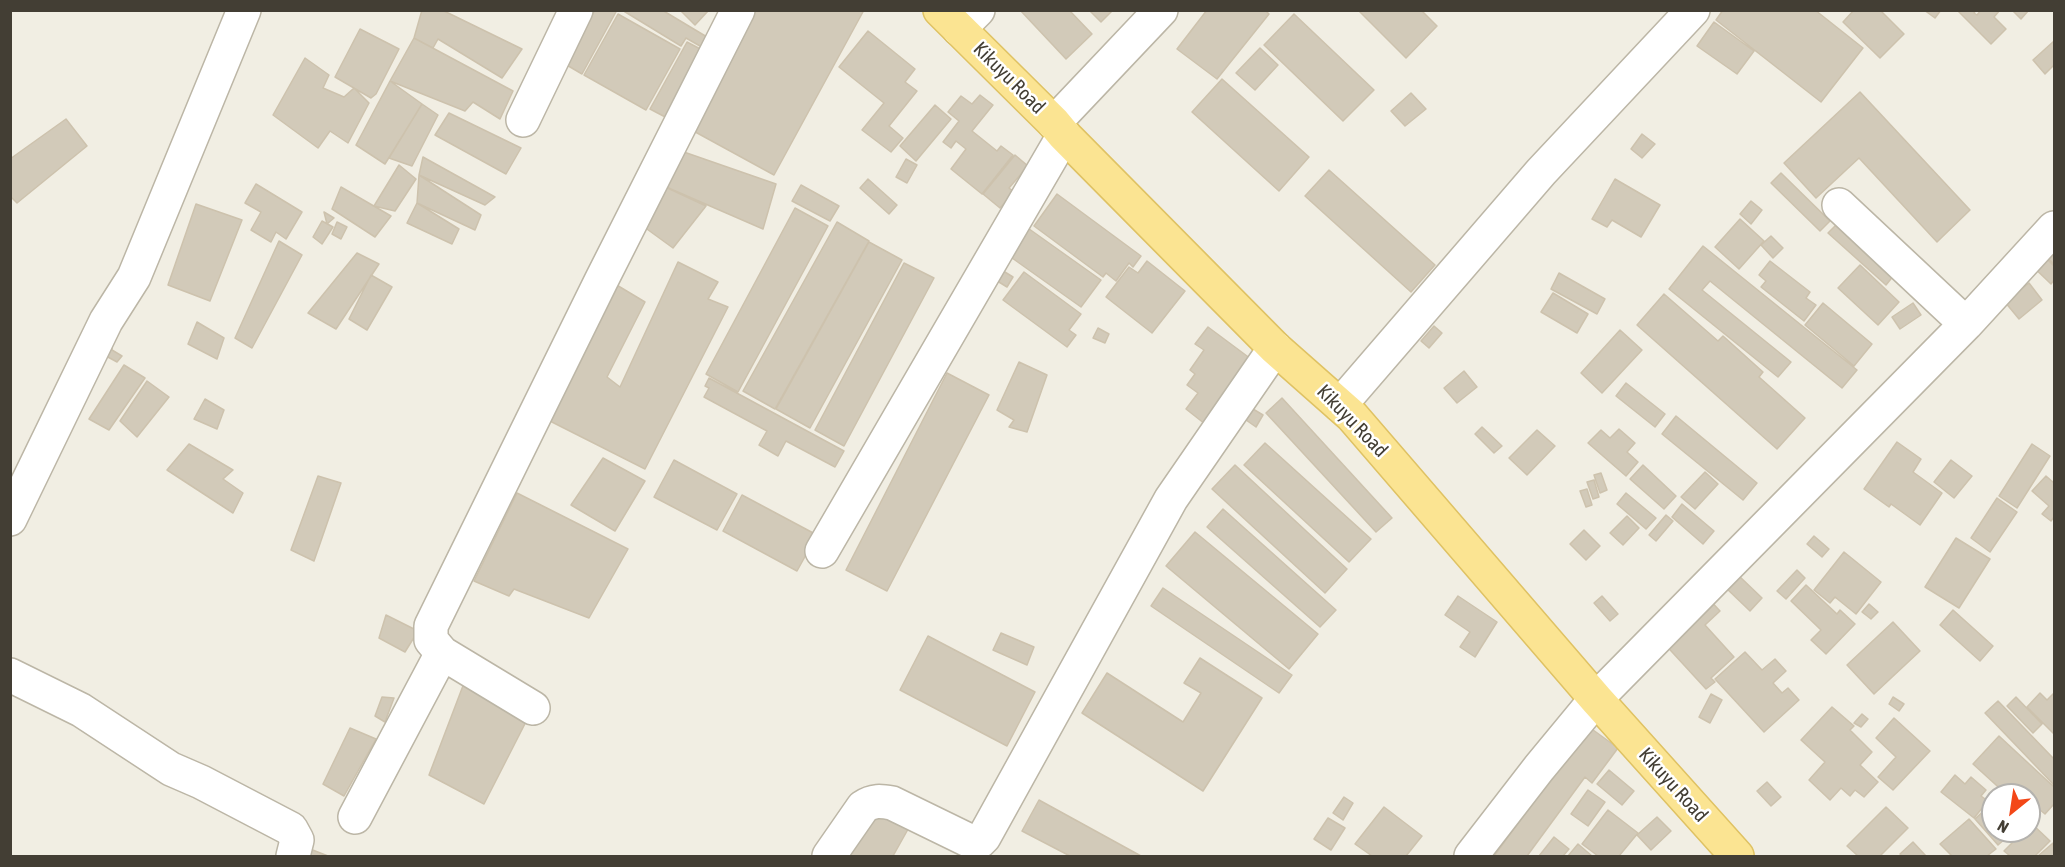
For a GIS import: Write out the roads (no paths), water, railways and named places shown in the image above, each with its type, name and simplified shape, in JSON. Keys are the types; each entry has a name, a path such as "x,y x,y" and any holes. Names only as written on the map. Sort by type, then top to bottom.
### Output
{"main road":[{"name":"Kikuyu Road","path":"959,17 1059,129 1275,348 1352,416 1596,699 1737,856"}],"street":[{"path":"10,519 106,321 134,277 244,10"},
{"path":"523,120 576,10"},
{"path":"533,708 442,653 432,640 431,626 738,10"},
{"path":"822,551 1059,129 1161,10"},
{"path":"1340,405 1541,172 1693,10"},
{"path":"1839,206 1966,324"},
{"path":"1471,856 1596,699 1966,324 2055,228"},
{"path":"829,856 863,807 870,802 892,803 974,843 984,837 1171,500 1275,348"},
{"path":"355,817 442,653"},
{"path":"10,675 81,710 171,769 291,829 297,840 293,856"}]}
